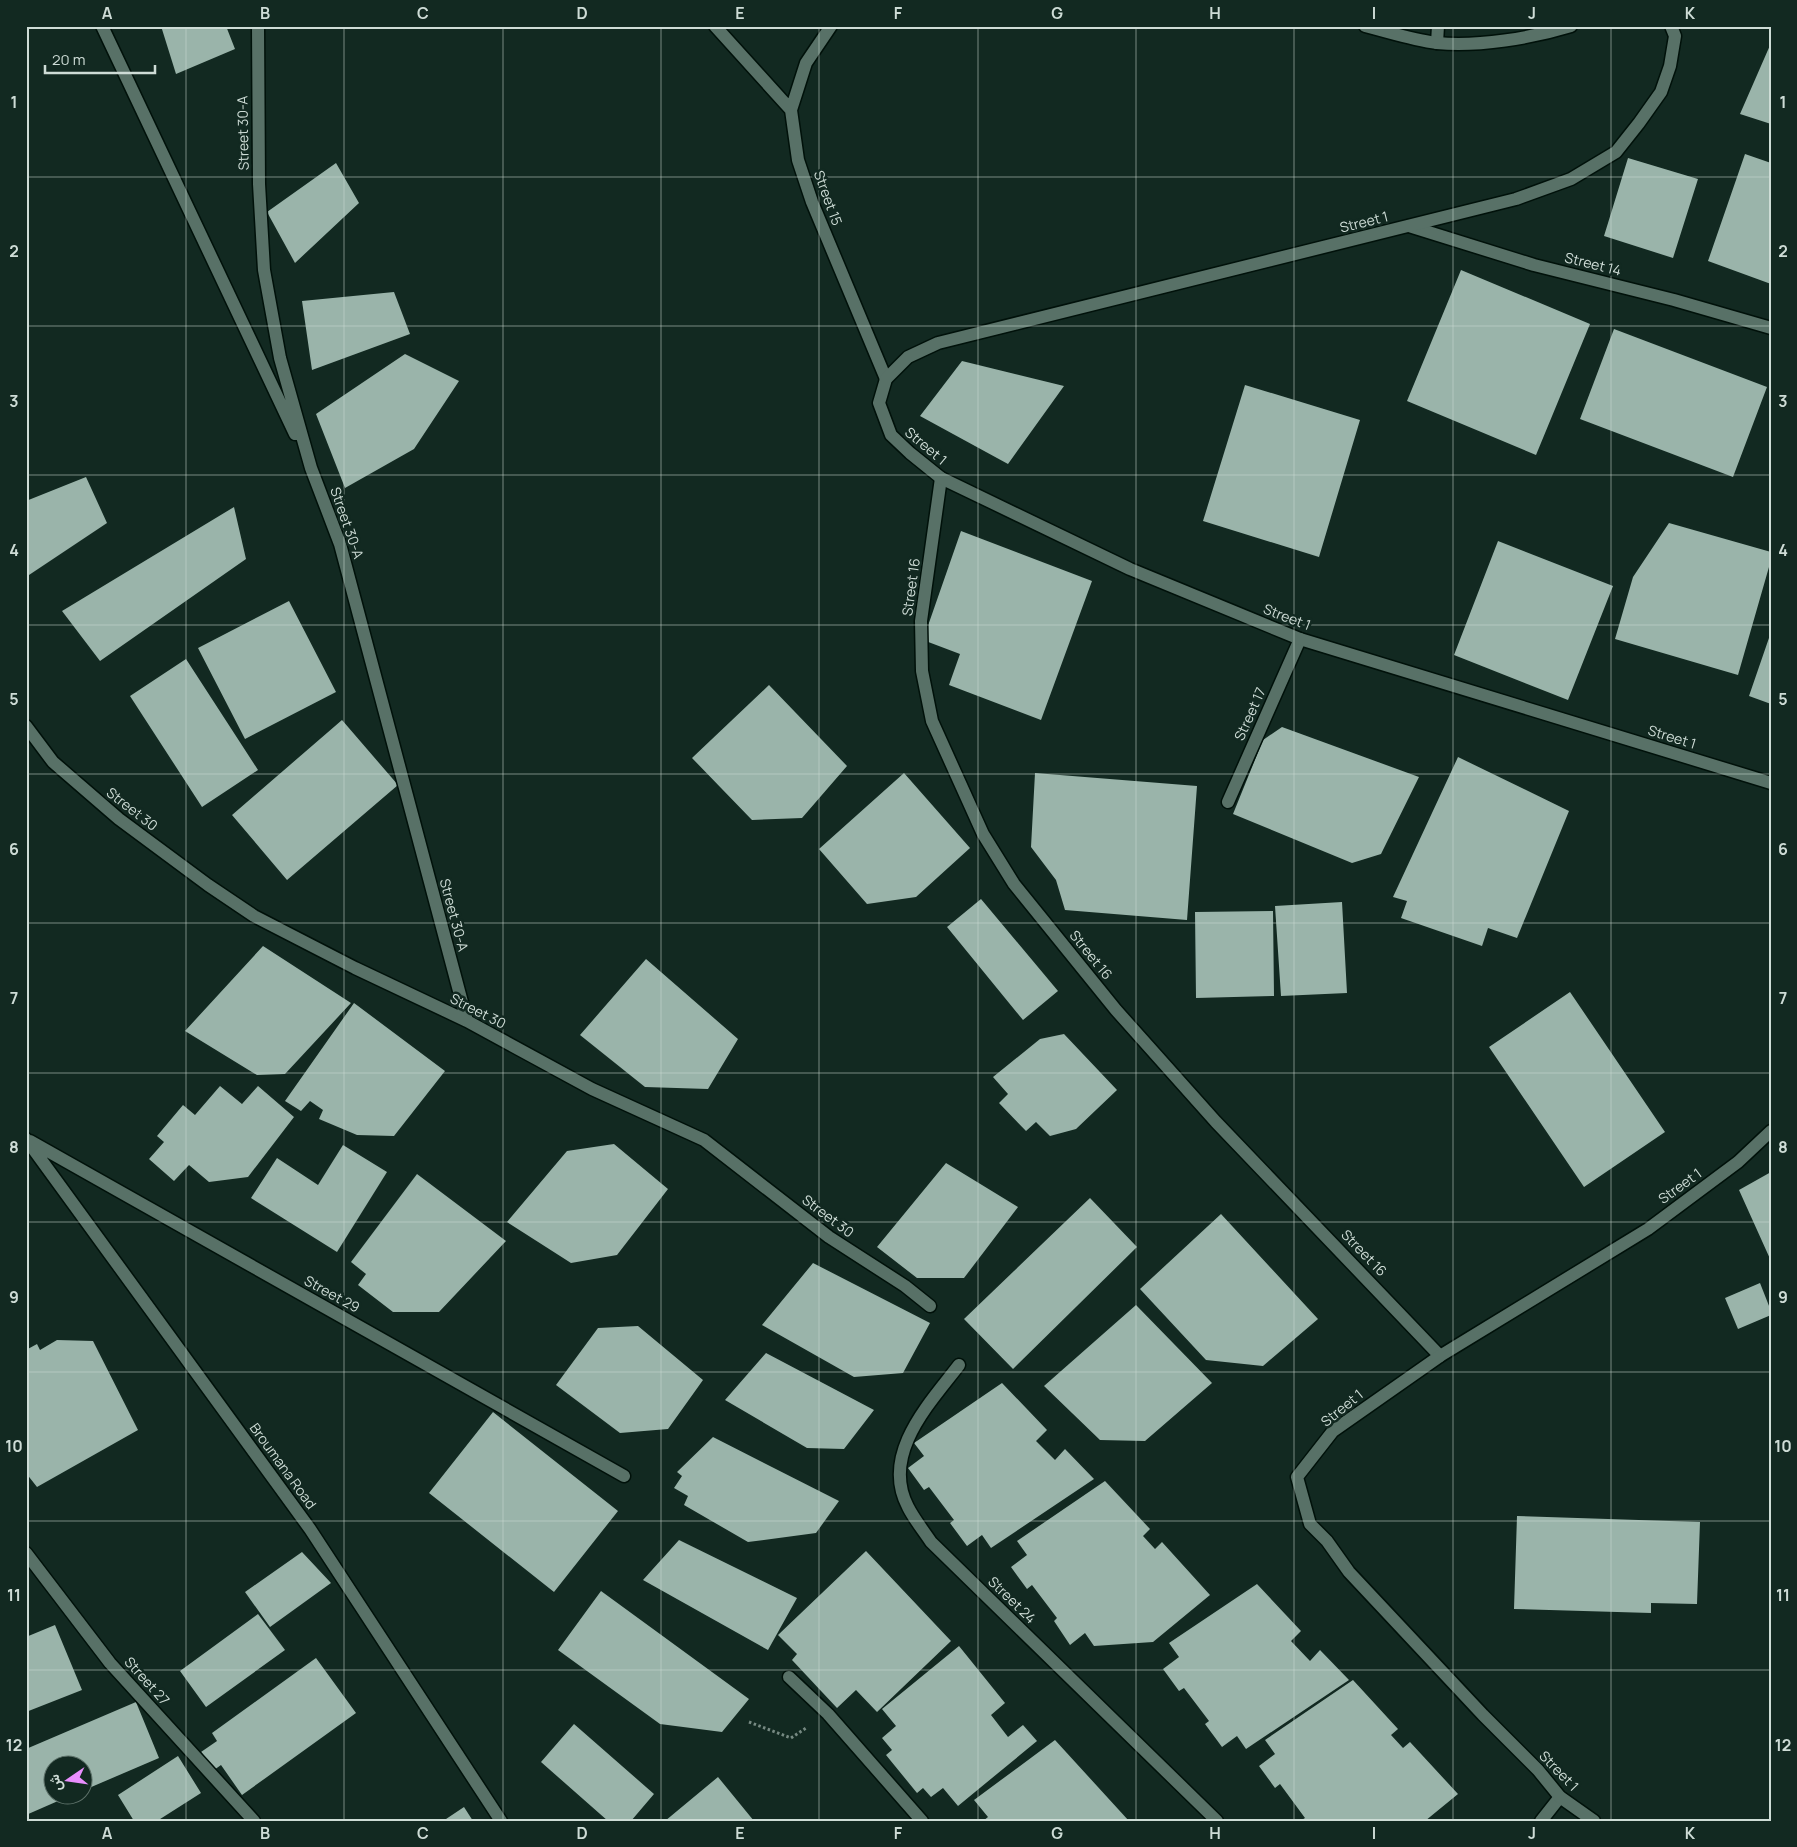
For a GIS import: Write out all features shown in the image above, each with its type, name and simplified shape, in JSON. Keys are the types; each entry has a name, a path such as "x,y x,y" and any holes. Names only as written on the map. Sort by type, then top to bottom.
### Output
{"street":[{"path":"102,26 311,468"},
{"name":"Street 30-A","path":"258,26 259,184 264,270 280,358 311,468 340,544 467,1022"},
{"path":"715,26 791,110"},
{"name":"Street 15","path":"830,26 806,63 791,110 798,160 812,202 886,379"},
{"path":"1365,26 1437,43 1496,41 1546,34 1571,26"},
{"path":"1437,43 1438,26"},
{"name":"Street 1","path":"1672,26 1675,36 1670,66 1661,92 1616,152 1571,179 1516,199 938,343 908,356 886,379 879,403 891,435 941,478 1130,569 1300,639 1771,783"},
{"name":"Street 14","path":"1409,226 1534,265 1674,300 1771,328"},
{"name":"Street 16","path":"941,478 921,621 922,671 932,721 983,834 1014,884 1116,1010 1216,1122 1440,1356"},
{"name":"Street 17","path":"1228,802 1300,639"},
{"name":"Street 30","path":"26,726 53,762 119,819 208,885 254,916 355,968 467,1022 592,1089 704,1140 829,1238 905,1286 930,1306"},
{"name":"Street 1","path":"1594,1821 1560,1797 1538,1770 1483,1715 1349,1572 1327,1542 1310,1524 1297,1477 1333,1430 1440,1356 1648,1229 1738,1162 1771,1131"},
{"name":"Street 29","path":"26,1139 624,1476"},
{"name":"Broumana Road","path":"26,1139 310,1529 501,1821"},
{"name":"Street 24","path":"959,1365 920,1415 907,1440 900,1467 901,1485 907,1506 931,1542 1217,1821"},
{"name":"Street 27","path":"26,1553 110,1662 248,1818"},
{"path":"789,1677 828,1714 922,1821"},
{"path":"1541,1821 1560,1797"}],"path":[{"path":"749,1722 791,1738 828,1714"}],"building":[{"path":"161,26 226,26 235,49 176,74"},
{"path":"1771,43 1771,124 1740,114"},
{"path":"1745,154 1771,163 1771,284 1708,261"},
{"path":"1628,158 1698,179 1673,258 1604,236"},
{"path":"336,163 359,203 295,263 267,212"},
{"path":"1461,270 1590,324 1536,455 1407,401"},
{"path":"394,292 410,334 312,370 302,301"},
{"path":"1614,329 1767,387 1733,477 1580,419"},
{"path":"405,354 459,381 414,449 345,488 316,414"},
{"path":"962,361 1064,386 1008,464 920,416"},
{"path":"1245,385 1360,420 1319,557 1203,521"},
{"path":"86,477 107,523 26,577 26,501"},
{"path":"234,507 246,559 100,661 62,611"},
{"path":"1669,523 1771,552 1771,560 1738,675 1615,639 1633,577"},
{"path":"961,531 1092,581 1041,720 949,685 960,654 923,640"},
{"path":"1498,541 1613,586 1568,700 1454,655"},
{"path":"289,601 336,692 245,739 198,648"},
{"path":"1771,635 1771,704 1749,696"},
{"path":"186,659 258,770 202,807 130,696"},
{"path":"769,685 847,766 802,818 752,820 692,758"},
{"path":"342,720 398,785 287,880 232,815"},
{"path":"1282,727 1419,777 1381,854 1352,863 1233,814 1263,740"},
{"path":"1458,757 1569,811 1517,938 1488,928 1482,946 1401,918 1407,901 1393,897"},
{"path":"904,773 970,848 916,897 867,904 819,849"},
{"path":"1035,773 1197,786 1187,920 1065,910 1056,880 1031,847"},
{"path":"981,899 1058,991 1023,1020 947,927"},
{"path":"1342,902 1347,993 1281,996 1275,906"},
{"path":"1273,911 1274,996 1196,998 1195,912"},
{"path":"263,946 351,1003 285,1074 257,1075 185,1031"},
{"path":"646,959 738,1039 708,1089 645,1087 580,1035"},
{"path":"1570,992 1665,1132 1584,1187 1489,1047"},
{"path":"354,1003 445,1071 394,1136 357,1135 319,1119 323,1110 310,1101 301,1111 285,1101"},
{"path":"1064,1034 1117,1090 1076,1129 1050,1136 1036,1122 1026,1131 999,1103 1008,1094 993,1077 1040,1039"},
{"path":"220,1086 242,1104 258,1086 294,1117 248,1177 209,1182 189,1165 174,1181 149,1159 164,1142 157,1136 183,1105 195,1115"},
{"path":"614,1144 668,1189 617,1255 571,1263 507,1222 567,1151"},
{"path":"343,1145 387,1172 337,1252 251,1198 277,1158 318,1185"},
{"path":"946,1163 1018,1207 964,1278 917,1278 877,1247"},
{"path":"1771,1172 1771,1261 1739,1190"},
{"path":"417,1174 506,1241 439,1312 393,1312 358,1285 366,1274 351,1262"},
{"path":"1090,1198 1137,1247 1013,1369 964,1319"},
{"path":"1221,1214 1318,1319 1263,1366 1206,1360 1140,1289"},
{"path":"813,1263 930,1323 903,1373 854,1377 762,1325"},
{"path":"1760,1283 1771,1315 1738,1329 1725,1298"},
{"path":"1136,1305 1212,1383 1145,1441 1100,1440 1044,1386"},
{"path":"638,1326 703,1380 668,1429 620,1433 556,1385 598,1328"},
{"path":"57,1340 93,1341 138,1430 37,1487 26,1473 26,1350 37,1344 40,1350"},
{"path":"766,1353 874,1410 844,1449 807,1448 725,1400"},
{"path":"1002,1383 1047,1430 1036,1441 1055,1460 1065,1449 1094,1479 991,1548 982,1535 967,1546 950,1523 954,1520 929,1487 924,1490 908,1468 924,1456 914,1443"},
{"path":"493,1412 618,1511 554,1592 429,1493"},
{"path":"713,1437 839,1501 816,1533 748,1542 684,1505 688,1496 674,1488 682,1476 677,1472"},
{"path":"1105,1481 1150,1529 1143,1536 1155,1549 1162,1542 1210,1595 1153,1642 1094,1646 1085,1633 1070,1645 1054,1621 1057,1618 1032,1585 1027,1589 1011,1567 1027,1555 1017,1541"},
{"path":"1517,1516 1700,1522 1697,1604 1651,1603 1651,1613 1514,1609"},
{"path":"679,1540 797,1598 768,1650 643,1580"},
{"path":"866,1551 951,1641 877,1712 856,1690 837,1708 792,1660 797,1654 778,1635"},
{"path":"302,1552 331,1583 270,1627 245,1592"},
{"path":"1257,1584 1301,1631 1291,1641 1310,1661 1320,1650 1349,1680 1246,1749 1237,1736 1222,1747 1205,1724 1209,1721 1184,1688 1179,1691 1163,1669 1179,1657 1169,1643"},
{"path":"601,1591 749,1699 722,1732 660,1724 558,1650"},
{"path":"258,1614 285,1650 206,1707 180,1671"},
{"path":"55,1625 82,1690 26,1712 26,1637"},
{"path":"959,1646 1005,1703 991,1715 1008,1737 1023,1725 1037,1741 958,1806 943,1788 931,1797 923,1788 917,1793 886,1755 892,1750 882,1738 896,1726 882,1709"},
{"path":"316,1658 356,1713 242,1795 221,1765 214,1770 201,1752 217,1741 212,1733"},
{"path":"1353,1680 1398,1729 1391,1735 1403,1748 1410,1742 1458,1794 1425,1821 1300,1821 1305,1818 1280,1784 1275,1788 1259,1766 1275,1754 1265,1740"},
{"path":"136,1702 159,1758 92,1787 92,1754 42,1754 42,1804 51,1804 26,1815 26,1749"},
{"path":"574,1724 654,1794 631,1821 608,1821 541,1762"},
{"path":"1055,1740 1129,1821 983,1821 988,1817 974,1800"},
{"path":"178,1756 201,1793 157,1821 134,1821 118,1795"},
{"path":"718,1777 754,1821 665,1821"},
{"path":"464,1807 473,1821 443,1821"}]}
